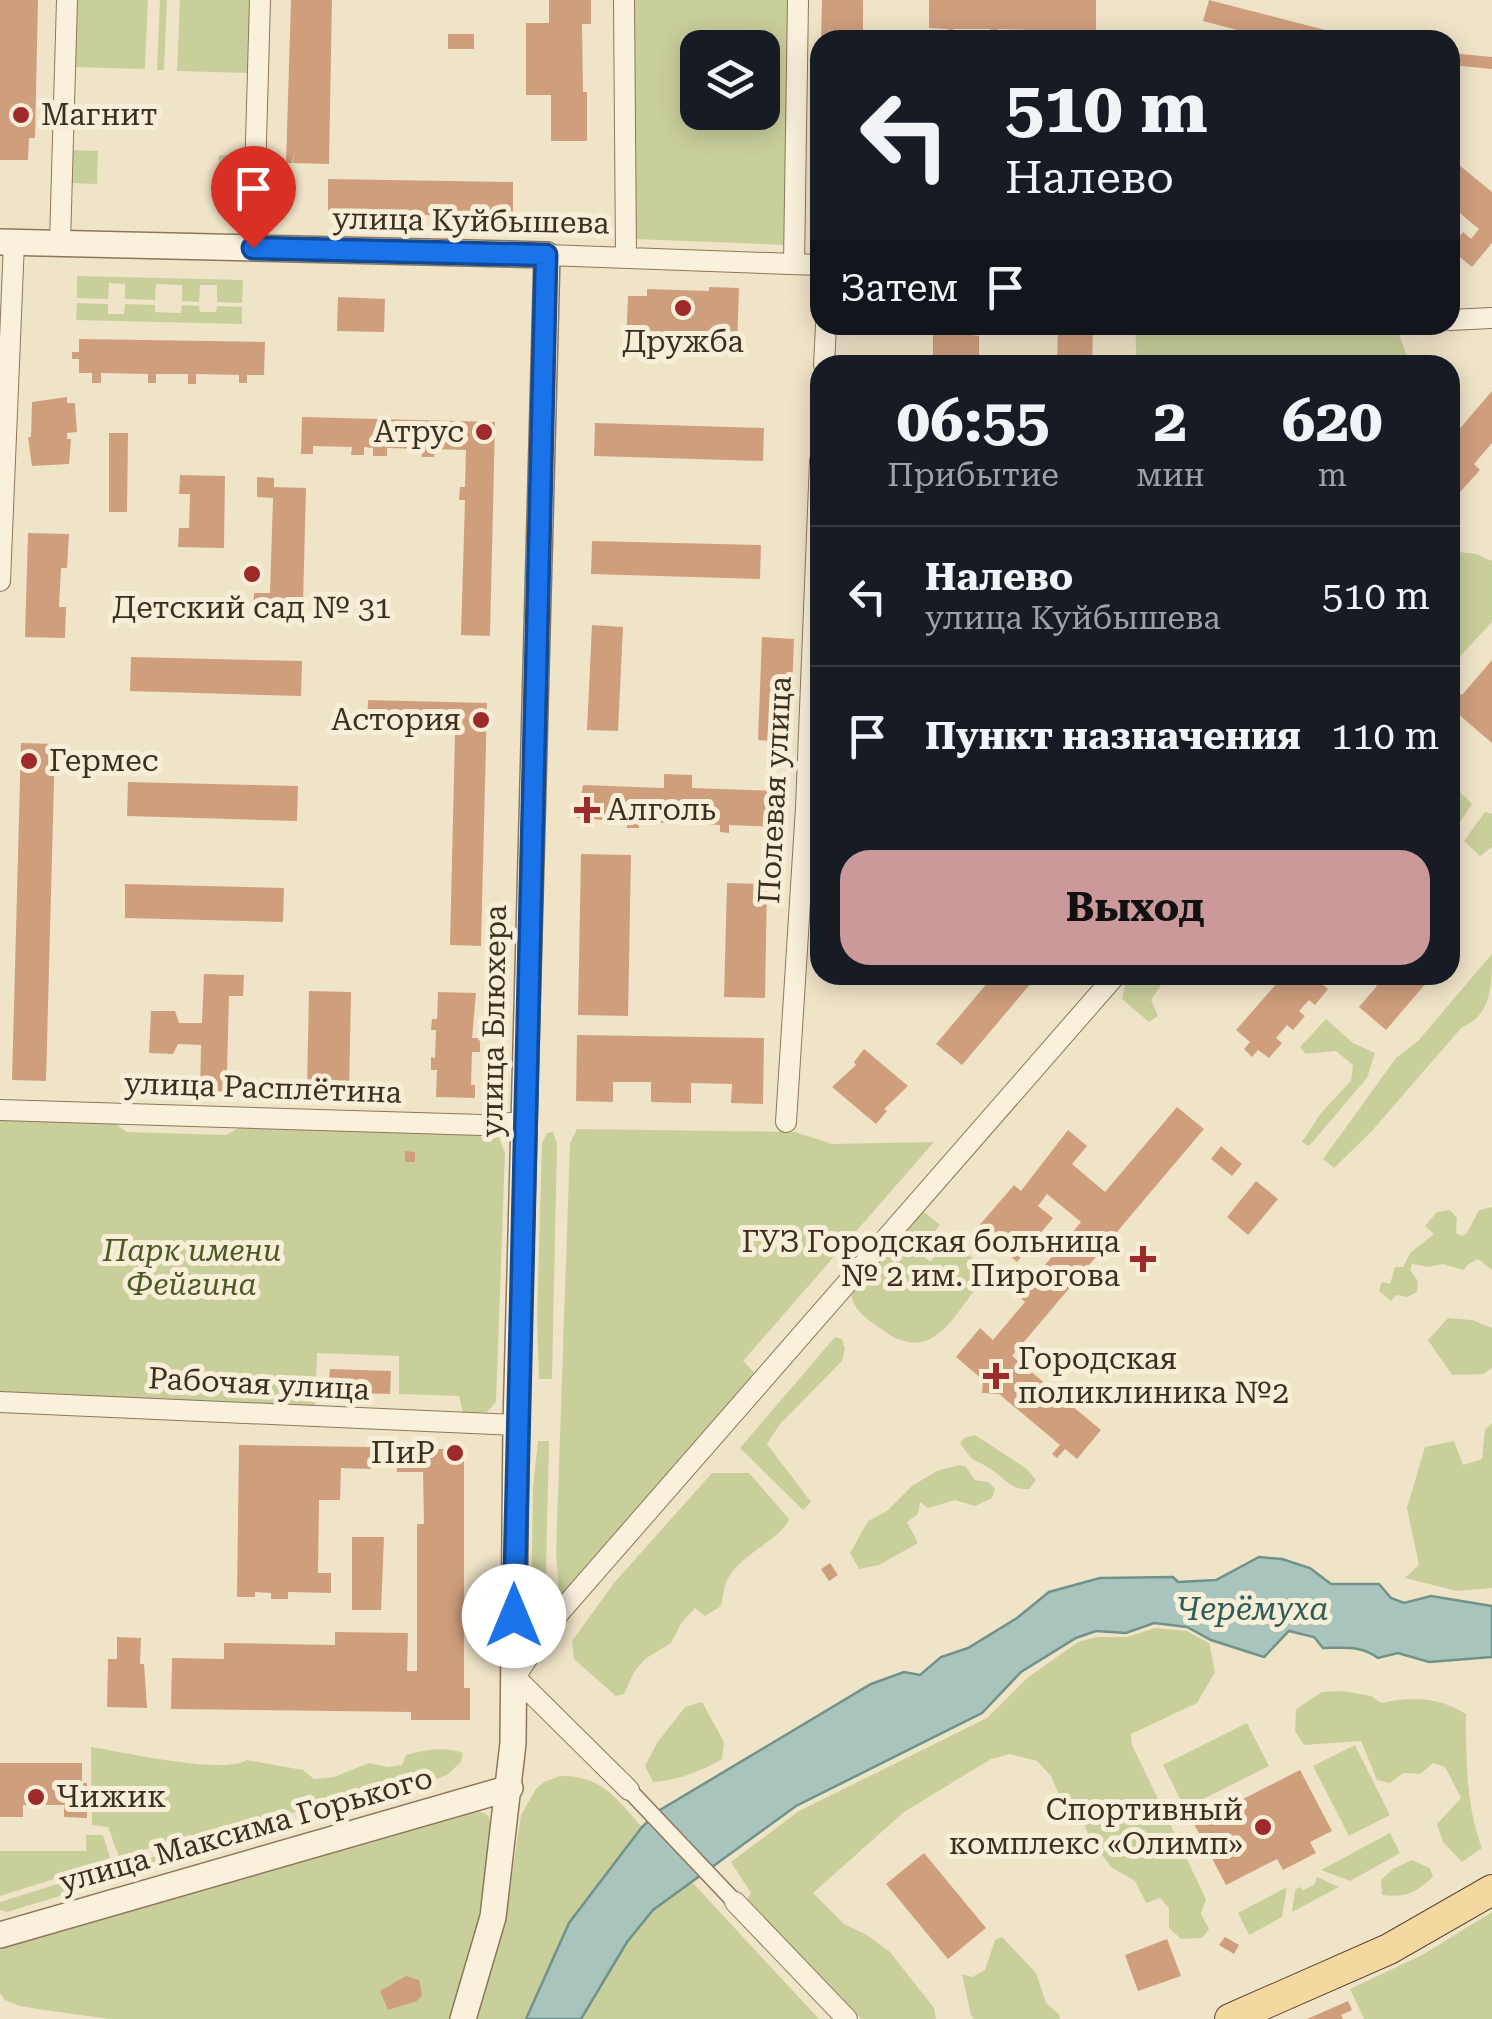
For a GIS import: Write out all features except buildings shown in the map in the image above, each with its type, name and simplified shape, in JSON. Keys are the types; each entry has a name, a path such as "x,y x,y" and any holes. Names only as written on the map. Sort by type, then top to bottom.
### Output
{"main road":[{"path":"1230,2019 1389,1949 1492,1890"}],"street":[{"path":"60,243 67,0"},
{"path":"253,248 260,0"},
{"path":"624,0 626,257"},
{"path":"794,264 798,0"},
{"path":"0,581 7,242"},
{"name":"улица Куйбышева","path":"7,242 810,265"},
{"name":"улица Блюхера","path":"463,2019 493,1917 510,1788 546,255"},
{"path":"1460,320 1492,318"},
{"name":"Полевая улица","path":"786,1122 810,709"},
{"path":"846,2019 629,1790 515,1677 566,1606 1106,985"},
{"name":"улица Расплётина","path":"0,1110 482,1125 525,1122"},
{"name":"Рабочая улица","path":"0,1402 516,1425"},
{"name":"улица Максима Горького","path":"0,1935 510,1788"}],"green space":[{"path":"74,0 148,0 145,69 72,67"},
{"path":"160,0 167,0 164,70 157,70"},
{"path":"180,0 250,0 248,73 177,71"},
{"path":"633,0 791,0 787,245 634,239"},
{"path":"69,150 98,151 97,184 68,183"},
{"path":"219,155 245,156 244,189 218,188"},
{"path":"77,276 243,280 242,303 217,302 217,285 200,285 199,302 182,301 182,285 156,284 155,300 125,299 125,284 109,283 108,299 77,298"},
{"path":"77,303 108,304 108,314 124,314 125,304 155,305 155,312 181,313 182,305 199,306 200,312 216,312 217,306 242,307 242,324 76,320"},
{"path":"1136,335 1399,335 1406,355 1136,355"},
{"path":"1460,552 1492,561 1492,622 1460,656"},
{"path":"1460,792 1472,804 1460,822"},
{"path":"1485,812 1492,814 1492,847 1480,856 1464,841"},
{"path":"1492,954 1485,1007 1462,1027 1371,1132 1334,1168 1323,1159 1396,1058 1418,1041"},
{"path":"1125,985 1161,985 1151,1000 1158,1016 1149,1022 1122,999"},
{"path":"1326,1019 1353,1043 1375,1053 1367,1078 1309,1146 1302,1142 1321,1113 1351,1081 1353,1065 1336,1051 1306,1054 1300,1047"},
{"name":"Парк имени Фейгина","path":"0,1119 113,1122 127,1132 226,1135 242,1126 487,1133 499,1137 505,1153 496,1402 487,1412 463,1413 459,1396 399,1394 399,1356 317,1353 315,1408 0,1395"},
{"path":"577,1129 795,1132 832,1144 934,1142 743,1361 755,1373 560,1600 556,1553 570,1143"},
{"path":"553,1132 557,1144 552,1379 539,1379 542,1143 547,1133"},
{"path":"1492,1207 1492,1270 1478,1259 1464,1270 1443,1264 1412,1264 1410,1270 1418,1281 1417,1292 1407,1297 1396,1295 1391,1301 1379,1291 1382,1282 1390,1284 1395,1267 1403,1267 1411,1252 1434,1234 1425,1226 1437,1212 1450,1210 1457,1218 1456,1233 1462,1236 1479,1210"},
{"path":"923,1211 940,1225 918,1252 930,1262 950,1239 976,1261 981,1281 940,1333 914,1343 871,1322 859,1311 851,1295"},
{"path":"1448,1318 1472,1320 1492,1328 1492,1368 1483,1374 1452,1375 1428,1340"},
{"path":"835,1337 842,1339 845,1349 842,1361 780,1424 767,1444 811,1502 803,1510 740,1448"},
{"path":"1492,1423 1492,1588 1457,1591 1405,1578 1419,1565 1407,1508 1425,1447 1454,1441 1463,1465 1482,1459 1485,1430"},
{"path":"975,1435 1027,1469 1036,1480 1029,1489 1013,1486 972,1458 960,1443"},
{"path":"538,1441 549,1441 545,1612 536,1627 531,1621 533,1487"},
{"path":"966,1467 975,1480 988,1482 995,1489 992,1498 975,1506 955,1500 928,1508 920,1502 918,1514 907,1522 918,1543 879,1565 859,1569 850,1553 868,1521 887,1511 912,1486 937,1471"},
{"path":"712,1473 749,1473 789,1519 736,1567 725,1586 721,1606 705,1616 695,1608 671,1643 645,1659 624,1694 616,1696 574,1659 572,1641 614,1583"},
{"path":"1155,1628 1187,1631 1209,1643 1215,1672 1197,1703 1131,1734 1132,1745 1206,1899 1201,1914 1209,1929 1202,1938 1181,1939 1169,1928 1169,1908 1160,1898 1146,1903 1135,1881 1111,1867 1090,1838 1078,1811 1062,1802 1051,1776 1037,1761 1010,1754 991,1759 904,1812 813,1893 844,1924 890,1952 934,2008 936,2019 861,2019 746,1901 751,1893 731,1862 799,1811 987,1718 1027,1678 1078,1642 1096,1637 1127,1637"},
{"path":"1322,1692 1371,1696 1381,1703 1404,1699 1435,1701 1466,1714 1470,1799 1482,1848 1462,1862 1443,1842 1437,1824 1461,1798 1445,1767 1433,1763 1420,1774 1403,1773 1390,1783 1377,1780 1361,1741 1304,1745 1295,1731 1296,1709"},
{"path":"702,1702 724,1742 722,1759 689,1775 653,1782 645,1766 657,1743 685,1707"},
{"path":"1247,1723 1269,1766 1185,1808 1163,1765"},
{"path":"1355,1745 1390,1815 1349,1836 1313,1766"},
{"path":"91,1747 196,1764 235,1764 247,1760 303,1770 314,1779 334,1777 369,1763 402,1765 406,1755 428,1750 463,1753 461,1762 447,1775 377,1801 336,1812 296,1812 224,1826 119,1857 108,1827 92,1825"},
{"path":"560,1776 597,1784 616,1798 642,1827 569,1923 526,2019 476,2019 505,1919 521,1815 536,1789"},
{"path":"467,1812 488,1815 491,1857 480,1916 450,2019 110,2019 20,2006 5,2000 0,1993 0,1950 4,1947"},
{"path":"275,1827 277,1831 126,1876 122,1865"},
{"path":"1390,1833 1400,1853 1350,1881 1321,1870"},
{"path":"86,1835 103,1835 111,1861 0,1896 0,1851 86,1851"},
{"path":"1412,1860 1430,1868 1433,1877 1410,1893 1382,1895 1381,1880"},
{"path":"112,1867 116,1879 7,1912 0,1910 0,1902"},
{"path":"1317,1877 1339,1887 1292,1912 1295,1890 1314,1885"},
{"path":"692,1882 819,2019 581,2019 627,1942 653,1910"},
{"path":"1287,1887 1282,1917 1249,1935 1238,1913"},
{"path":"1492,1912 1492,2019 1364,2019 1350,1989 1422,1955"},
{"path":"1002,1937 1036,1973 1046,2003 1060,2019 974,2019 971,2015 962,1974 972,1977 985,1970 995,1940"}],"water":[{"name":"Черёмуха","path":"1259,1557 1310,1568 1331,1584 1379,1584 1391,1598 1404,1603 1431,1596 1492,1606 1492,1657 1429,1662 1398,1653 1378,1658 1359,1649 1323,1648 1314,1637 1289,1631 1264,1657 1211,1640 1187,1627 1154,1623 1126,1633 1096,1631 1076,1638 1021,1672 982,1713 796,1806 653,1910 627,1942 581,2019 526,2019 569,1923 642,1827 660,1810 871,1684 904,1672 920,1675 941,1657 968,1648 1017,1618 1049,1592 1100,1578 1216,1580"}],"place":[{"name":"Магнит","path":"21,115"},
{"name":"Дружба","path":"683,308"},
{"name":"Атрус","path":"484,432"},
{"name":"Детский сад № 31","path":"252,574"},
{"name":"Астория","path":"481,720"},
{"name":"Гермес","path":"29,761"},
{"name":"Алголь","path":"587,810"},
{"name":"ГУЗ Городская больница № 2 им. Пирогова","path":"1143,1259"},
{"name":"Городская поликлиника №2","path":"996,1376"},
{"name":"ПиР","path":"455,1453"},
{"name":"Чижик","path":"36,1797"},
{"name":"Спортивный комплекс «Олимп»","path":"1263,1827"}],"route":[{"path":"253,248 546,255 514,1616"}]}
